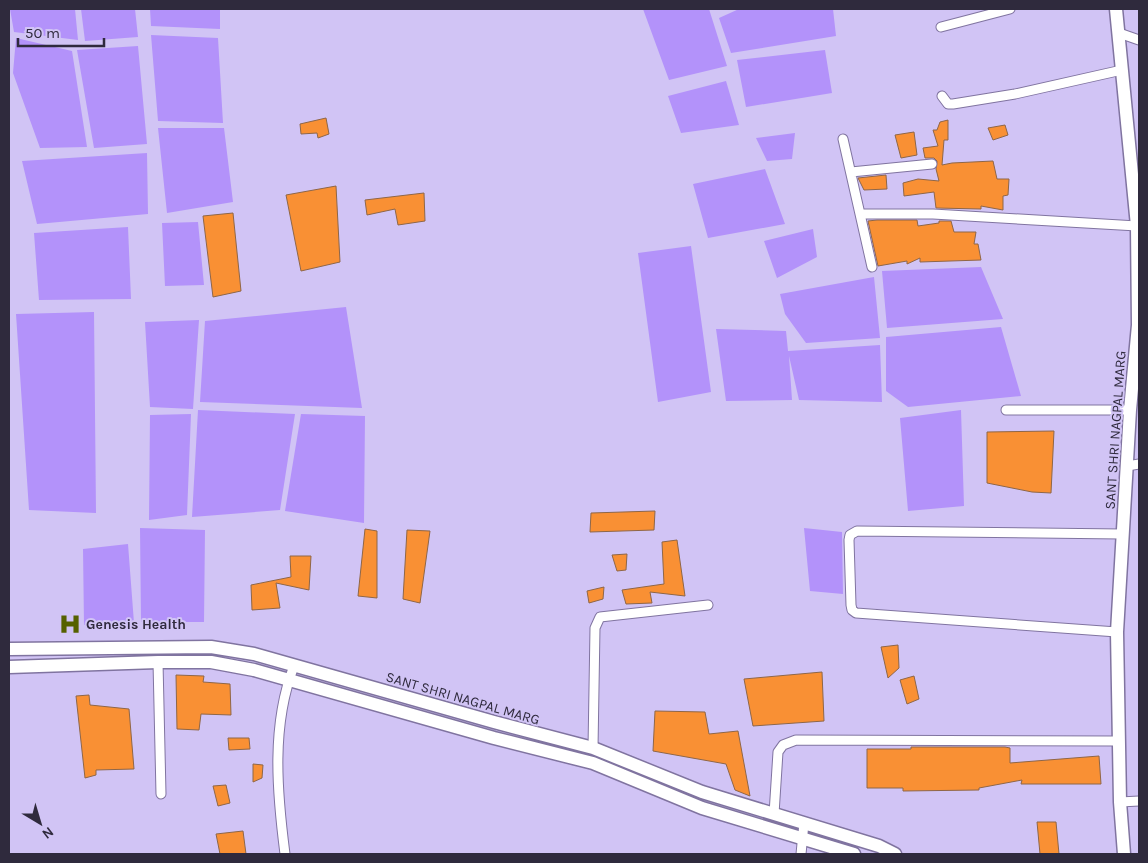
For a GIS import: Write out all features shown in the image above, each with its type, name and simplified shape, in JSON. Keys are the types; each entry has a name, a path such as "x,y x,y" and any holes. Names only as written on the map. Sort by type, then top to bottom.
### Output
{"street":[{"path":"941,27 1010,9"},
{"name":"SANT SHRI NAGPAL MARG","path":"1116,9 1137,226 1138,325 1130,410 1133,465 1122,534 1116,632 1120,802 1124,854"},
{"path":"1119,33 1139,40"},
{"path":"942,96 951,105 1015,94 1122,70"},
{"path":"843,139 862,214 872,266"},
{"path":"851,172 932,164"},
{"path":"862,214 933,214 1137,226"},
{"path":"1006,410 1130,410"},
{"path":"1116,632 856,613 851,605 849,540 850,535 857,531 1122,534"},
{"path":"593,748 595,628 600,617 708,605"},
{"name":"SANT SHRI NAGPAL MARG","path":"9,649 211,647 254,654 593,748 702,792 879,846 895,854"},
{"path":"158,662 161,794"},
{"path":"9,667 211,662 254,670 494,738 593,763 702,808 854,854"},
{"path":"285,854 279,807 279,725 281,705 294,666"},
{"path":"774,814 778,752 784,744 796,740 1118,741"},
{"path":"1120,802 1139,801"},
{"path":"801,854 801,838 804,823"}],"shaded area":[{"path":"10,9 75,9 78,40 14,32"},
{"path":"81,9 135,9 138,37 85,41"},
{"path":"150,9 220,9 220,29 151,26"},
{"path":"643,9 709,9 727,66 669,80"},
{"path":"739,9 833,9 836,36 731,53 719,18"},
{"path":"151,35 218,38 223,123 158,121"},
{"path":"16,38 72,51 87,147 40,148 13,73"},
{"path":"138,46 147,144 94,148 77,50"},
{"path":"825,50 832,93 746,107 737,60"},
{"path":"726,81 739,125 681,133 668,96"},
{"path":"158,128 224,128 233,202 167,213"},
{"path":"795,133 792,159 767,161 756,138"},
{"path":"147,153 148,214 37,224 22,161"},
{"path":"765,169 785,224 708,238 693,184"},
{"path":"198,222 204,285 165,286 162,223"},
{"path":"128,227 131,299 39,300 34,233"},
{"path":"813,229 817,257 777,278 764,241"},
{"path":"691,246 711,392 658,402 638,253"},
{"path":"981,267 1003,319 887,328 882,271"},
{"path":"874,277 880,338 806,343 785,314 780,294"},
{"path":"346,307 362,408 200,402 205,321"},
{"path":"94,312 96,513 29,510 16,314"},
{"path":"199,320 193,409 150,407 145,322"},
{"path":"1001,327 1021,396 908,407 886,391 886,337"},
{"path":"716,329 786,331 788,351 880,345 882,402 799,400 789,356 792,400 726,401"},
{"path":"198,410 295,414 280,510 192,517"},
{"path":"961,410 964,506 908,511 900,418"},
{"path":"191,414 187,515 149,520 150,415"},
{"path":"301,414 365,416 364,523 285,511"},
{"path":"140,528 205,530 204,622 141,622"},
{"path":"804,528 842,532 843,594 810,591"},
{"path":"128,544 134,623 84,625 83,549"}],"building":[{"path":"326,118 329,134 318,138 317,133 301,134 300,124"},
{"path":"948,120 948,140 944,140 942,165 993,161 997,179 1009,179 1008,195 1003,196 1003,210 981,206 981,209 936,208 934,192 904,196 903,183 918,179 939,181 936,169 937,161 934,158 925,158 923,148 938,146 933,130 937,130 940,122"},
{"path":"1005,125 1008,135 993,140 988,128"},
{"path":"914,132 917,155 901,158 895,135"},
{"path":"886,175 887,189 864,190 858,178"},
{"path":"336,186 340,262 301,271 286,195"},
{"path":"424,193 425,221 398,225 395,209 367,215 365,200"},
{"path":"233,213 241,291 213,297 203,216"},
{"path":"917,220 918,226 939,223 939,221 951,221 954,232 976,232 974,244 978,244 981,260 920,262 920,258 907,264 907,261 878,266 868,221"},
{"path":"1054,431 1051,493 1032,492 987,483 987,432"},
{"path":"655,511 654,530 590,532 591,513"},
{"path":"365,529 377,531 377,598 358,596"},
{"path":"407,530 430,531 420,603 403,599"},
{"path":"677,540 685,596 650,592 652,603 626,604 622,590 664,584 662,542"},
{"path":"627,554 626,570 617,571 612,555"},
{"path":"290,556 311,556 309,590 276,583 280,608 252,610 251,585 291,577"},
{"path":"604,587 603,599 589,603 587,591"},
{"path":"898,645 899,668 888,678 881,647"},
{"path":"822,672 824,721 753,726 744,679"},
{"path":"176,675 204,676 203,682 230,684 231,715 201,714 199,730 177,729"},
{"path":"914,676 919,699 907,704 900,680"},
{"path":"89,695 90,705 129,709 134,769 96,770 96,775 85,778 76,696"},
{"path":"655,711 705,712 709,734 738,731 750,796 735,790 726,764 653,751"},
{"path":"228,738 249,738 250,749 229,750"},
{"path":"911,747 1005,747 1010,748 1010,763 1099,756 1101,784 1021,784 1022,780 979,788 979,790 903,791 903,788 867,788 867,749 911,749"},
{"path":"253,764 263,765 262,778 253,782"},
{"path":"226,785 230,803 218,806 213,786"},
{"path":"1037,822 1056,822 1059,854 1040,854"},
{"path":"243,831 246,854 220,854 216,834"}],"place":[{"name":"Genesis Health","path":"70,624"}]}
